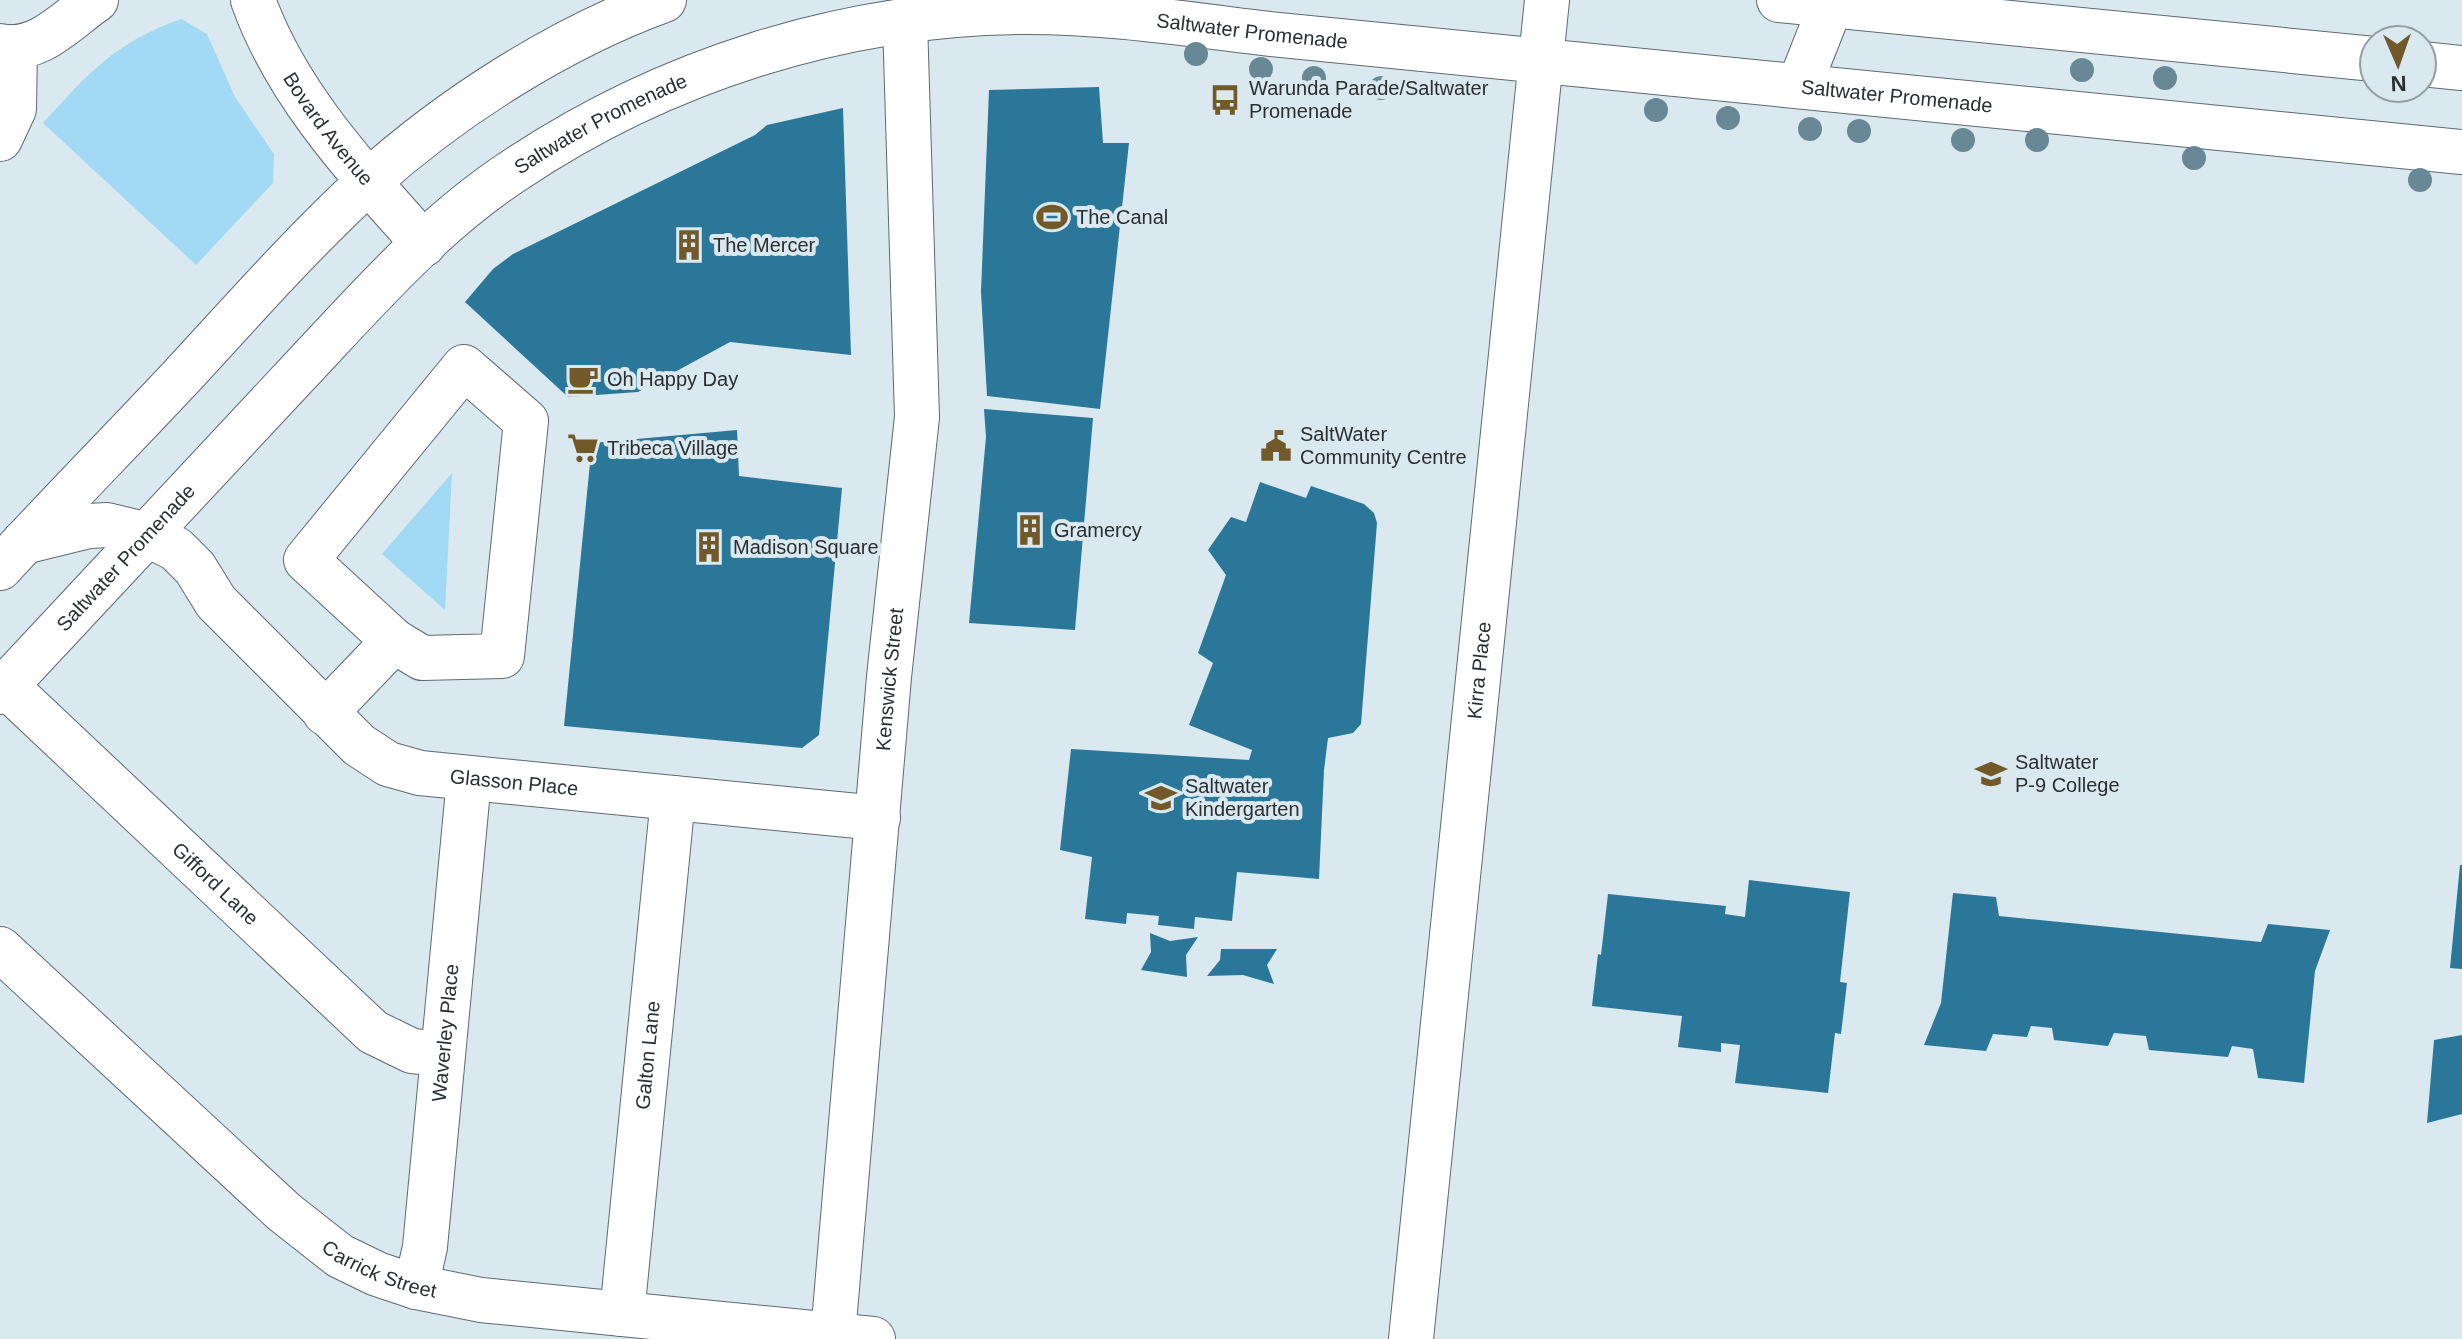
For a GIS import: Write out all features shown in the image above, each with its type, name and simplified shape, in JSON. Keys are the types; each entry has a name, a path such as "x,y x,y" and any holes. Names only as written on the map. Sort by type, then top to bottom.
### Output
{"street":[{"path":"0,139 14,109 8,46 40,40 96,0"},
{"name":"Bovard Avenue","path":"253,0 281,65 301,96 369,182 424,244"},
{"path":"12,555 293,257 369,182 453,115 518,72 588,33 664,0"},
{"name":"Kirra Place","path":"1411,1339 1547,0"},
{"path":"1799,86 1780,0 2358,57"},
{"path":"1799,86 1832,3"},
{"name":"Saltwater Promenade","path":"3,689 341,327 469,204 513,171 571,135 635,103 691,77 816,37 905,21 1019,12 1137,18 2462,152"},
{"name":"Kenswick Street","path":"853,1337 878,818 889,677 917,417 905,21"},
{"path":"2438,66 2462,68"},
{"path":"464,367 526,421 502,656 422,658 394,641 306,560 464,367"},
{"name":"Glasson Place","path":"12,555 89,526 107,525 135,547 176,549 195,568 216,602 325,713 359,745 388,764 420,773 469,779 878,818"},
{"path":"325,713 394,641"},
{"name":"Gifford Lane","path":"3,689 373,1032 412,1051 442,1054"},
{"name":"Waverley Place","path":"416,1287 425,1247 469,779"},
{"name":"Galton Lane","path":"622,1314 673,798"},
{"name":"Carrick Street","path":"0,949 315,1238 340,1256 377,1274 416,1287 481,1300 853,1337"}],"shaded area":[{"path":"181,19 207,34 235,97 274,154 273,183 196,265 43,123 104,61 138,38"},
{"path":"452,473 445,610 382,554"}],"building":[{"name":"The Canal","path":"1099,87 1103,143 1129,143 1100,409 987,396 981,292 989,90"},
{"name":"The Mercer","path":"843,108 851,355 730,342 638,392 568,397 465,302 493,269 513,254 755,135 767,125"},
{"name":"Gramercy","path":"984,409 1093,418 1075,630 969,623 986,437"},
{"name":"Madison Square","path":"737,430 739,476 842,488 819,735 802,748 564,726 592,443"},
{"path":"1260,482 1306,498 1311,486 1364,504 1374,513 1377,523 1361,724 1353,733 1328,738 1319,879 1237,872 1232,921 1195,917 1194,929 1158,925 1159,916 1127,913 1126,924 1085,919 1092,857 1060,850 1071,749 1249,760 1252,750 1189,725 1213,663 1198,653 1226,575 1208,550 1231,517 1246,522"},
{"path":"2462,865 2462,969 2450,968"},
{"path":"1749,880 1850,892 1840,982 1847,983 1841,1034 1835,1033 1828,1093 1735,1083 1740,1045 1721,1043 1721,1052 1678,1047 1682,1016 1592,1006 1608,894 1726,906 1725,914 1745,917"},
{"path":"1953,893 1996,897 1999,916 2261,942 2268,924 2330,930 2315,971 2304,1083 2258,1078 2253,1049 2232,1046 2228,1057 2149,1050 2146,1036 2114,1033 2108,1046 2054,1040 2052,1028 2031,1026 2027,1037 1993,1034 1986,1051 1924,1045 1941,1003"},
{"path":"1150,933 1170,941 1198,937 1186,955 1187,977 1141,970 1151,952"},
{"path":"1221,949 1277,949 1267,965 1274,984 1243,975 1207,976 1220,960"},
{"path":"2462,1035 2462,1114 2427,1123 2434,1040"}],"place":[{"name":"Warunda Parade/Saltwater Promenade","path":"1225,100"},
{"name":"The Canal","path":"1052,217"},
{"name":"The Mercer","path":"689,245"},
{"name":"Oh Happy Day","path":"583,379"},
{"name":"SaltWater Community Centre","path":"1276,446"},
{"name":"Tribeca Village","path":"583,448"},
{"name":"Gramercy","path":"1030,530"},
{"name":"Madison Square","path":"709,547"},
{"name":"Saltwater P-9 College","path":"1991,774"},
{"name":"Saltwater Kindergarten","path":"1161,798"}]}
